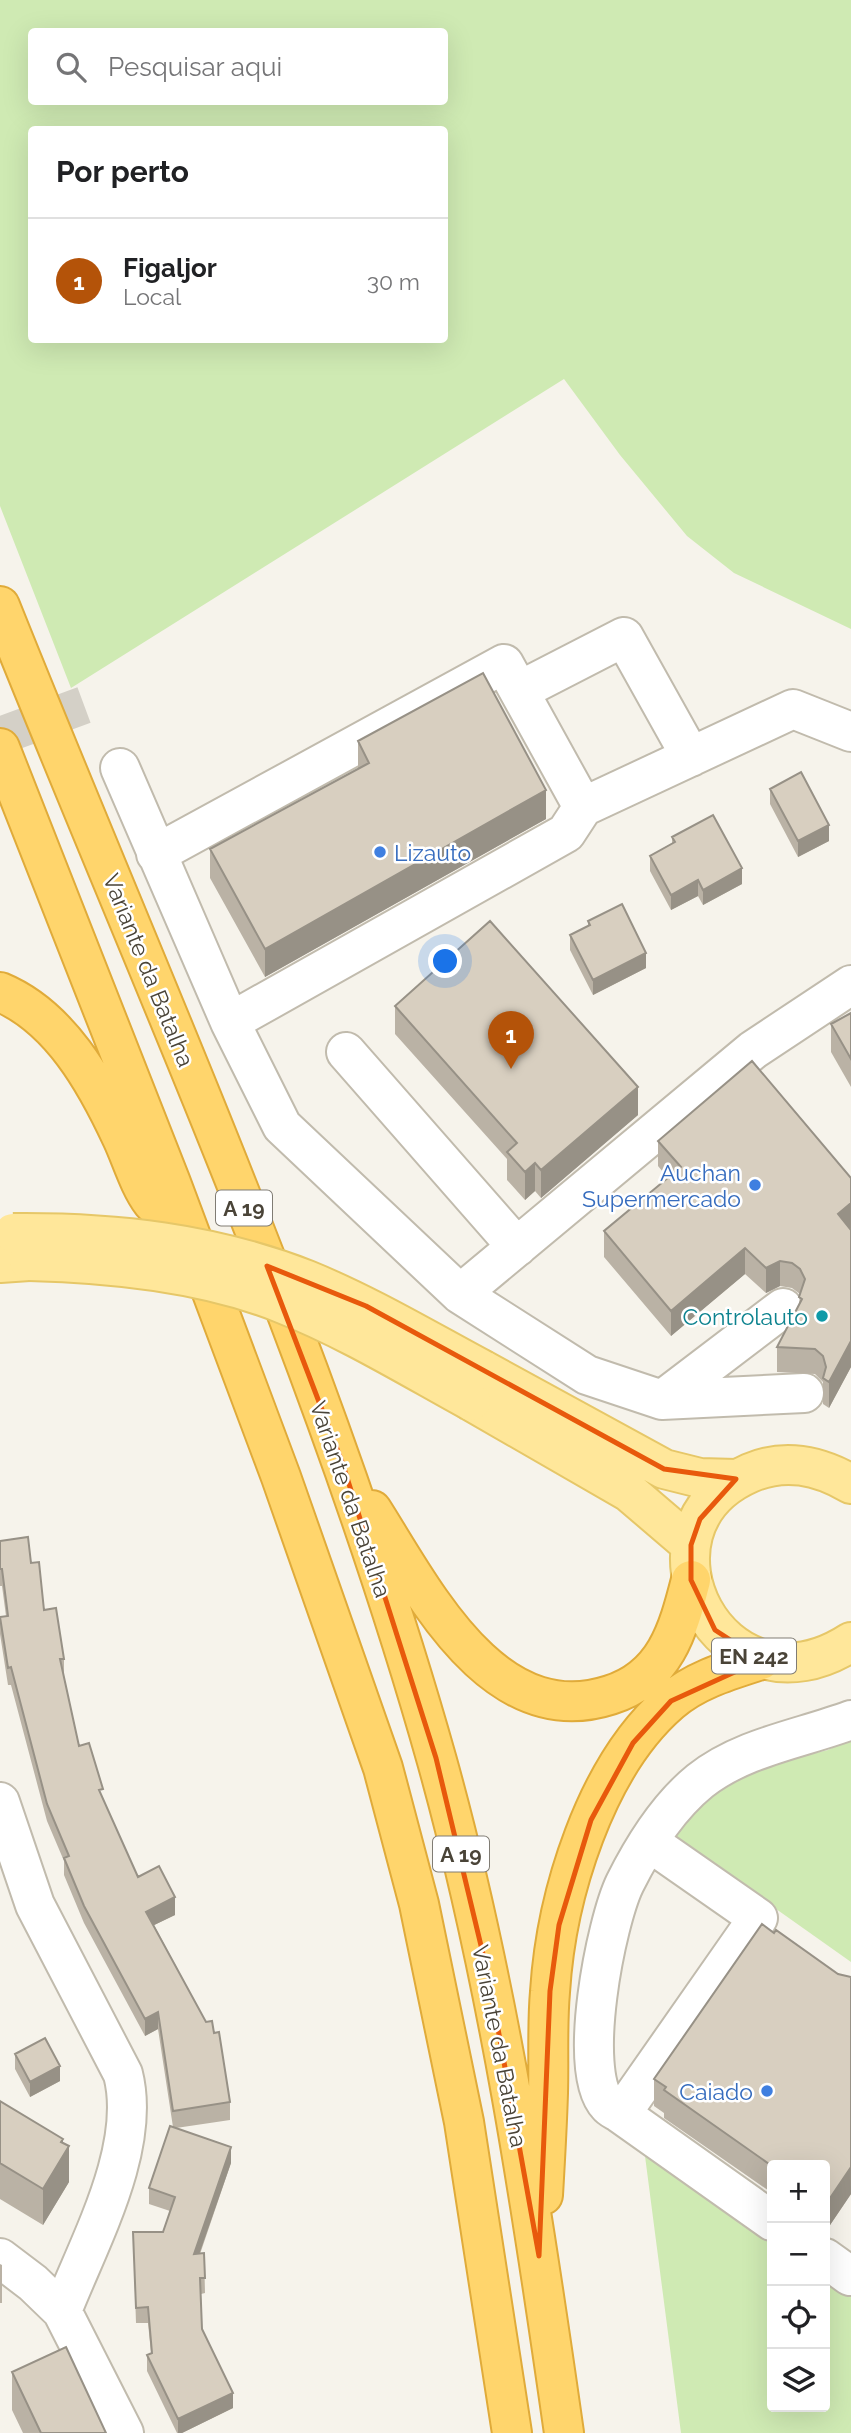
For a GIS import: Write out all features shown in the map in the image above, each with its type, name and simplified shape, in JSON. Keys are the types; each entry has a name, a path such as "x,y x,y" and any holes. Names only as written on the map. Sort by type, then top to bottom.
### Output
{"highway":[{"name":"Variante da Batalha","path":"0,606 215,1134 342,1462 436,1758 466,1874 489,1979 539,2256 564,2433"},
{"name":"A 19","path":"0,748 190,1234 281,1477 383,1768 425,1930 464,2122 512,2433"},
{"path":"0,992 23,1006 77,1056 104,1100 152,1201 190,1234"},
{"path":"342,1462 419,1587 462,1643 481,1662 524,1692 548,1700 577,1702 623,1691 645,1677 665,1657 678,1631 691,1562"},
{"path":"539,2256 548,2094 550,1991 559,1925 572,1873 614,1772 633,1743 671,1701 726,1671 761,1660"}],"main road":[{"path":"11,1248 123,1236 251,1261 366,1306 629,1492 691,1562"},
{"path":"477,1386 664,1469 700,1478 736,1479"},
{"path":"691,1562 700,1519 715,1497 736,1479 765,1466 798,1464 844,1475"},
{"name":"EN 242","path":"691,1562 699,1607 715,1630 736,1648 761,1660 796,1664 829,1656 851,1642"}],"street":[{"path":"519,691 624,638 691,757"},
{"path":"156,854 504,664 583,807"},
{"path":"230,1022 566,833 583,807 793,709 851,732"},
{"path":"120,768 230,1022 282,1126 460,1294 587,1375 662,1400 804,1393"},
{"path":"460,1294 753,1050 851,985"},
{"path":"346,1052 517,1247"},
{"path":"662,1400 783,1308"},
{"path":"767,2217 606,2104 596,2073 593,2028 609,1926 624,1885 655,1833 697,1784 719,1767 741,1756 851,1720"},
{"path":"0,1802 36,1905 123,2074 128,2095 125,2136 112,2185 62,2311"},
{"path":"655,1833 758,1918 789,1940"},
{"path":"621,2114 758,1918"},
{"path":"0,2258 33,2283 62,2311 124,2433"},
{"path":"830,2262 849,2276 851,2274"}],"highlighted area":[{"path":"267,1266 366,1306 664,1469 736,1479 700,1519 691,1545 691,1580 715,1630 761,1660 671,1701 633,1743 591,1820 559,1925 550,1991 539,2256 489,1979 436,1758 342,1462"}],"green space":[{"path":"0,0 851,0 851,629 734,573 687,536 620,455 564,379 71,688 0,506"},
{"path":"851,1738 851,1962 673,1836 703,1796 769,1764 828,1750"},
{"path":"645,2156 767,2239 767,2412 830,2412 830,2280 851,2295 851,2433 681,2433"}],"building":[{"name":"Lizauto","path":"483,673 546,790 265,949 210,849 369,763 358,741"},
{"path":"801,772 829,825 798,841 770,789"},
{"path":"713,815 742,868 703,890 698,880 671,895 650,856 675,842 672,837"},
{"path":"622,904 646,953 593,980 570,935 590,925 588,921"},
{"path":"490,921 638,1087 541,1170 535,1163 525,1172 507,1152 517,1143 395,1006"},
{"path":"851,1013 851,1059 831,1024"},
{"path":"752,1061 851,1178 851,1203 838,1214 851,1230 851,1341 829,1382 823,1378 826,1367 823,1356 815,1349 777,1347 802,1299 799,1297 805,1279 800,1269 792,1263 780,1261 766,1268 745,1248 671,1311 604,1231 681,1167 658,1141"},
{"path":"28,1537 31,1563 39,1562 44,1610 56,1608 64,1659 60,1659 79,1746 89,1743 103,1789 99,1790 138,1877 159,1866 175,1897 146,1912 206,2022 212,2021 214,2033 219,2032 230,2102 173,2111 158,2012 145,2019 84,1906 64,1858 69,1856 47,1804 11,1667 8,1668 0,1617 8,1616 0,1569 0,1541"},
{"name":"Caiado","path":"762,1924 774,1933 776,1930 838,1974 851,1977 851,2167 830,2198 830,2160 767,2160 767,2162 664,2090 666,2087 654,2079"},
{"path":"45,2038 60,2066 30,2082 15,2054"},
{"path":"0,2101 63,2139 61,2142 69,2146 43,2189 0,2163"},
{"path":"170,2126 231,2147 194,2254 204,2253 205,2278 200,2278 202,2329 233,2393 178,2419 147,2355 152,2353 148,2307 136,2308 133,2232 163,2232 175,2197 149,2188"},
{"path":"66,2347 106,2433 41,2433 12,2372"}],"tunnel":[{"path":"0,736 84,705"}],"place":[{"name":"Lizauto","path":"380,852"},
{"name":"Figaljor","path":"511,1069"},
{"name":"Auchan Supermercado","path":"755,1185"},
{"name":"Controlauto","path":"822,1316"},
{"name":"Caiado","path":"767,2091"}]}
